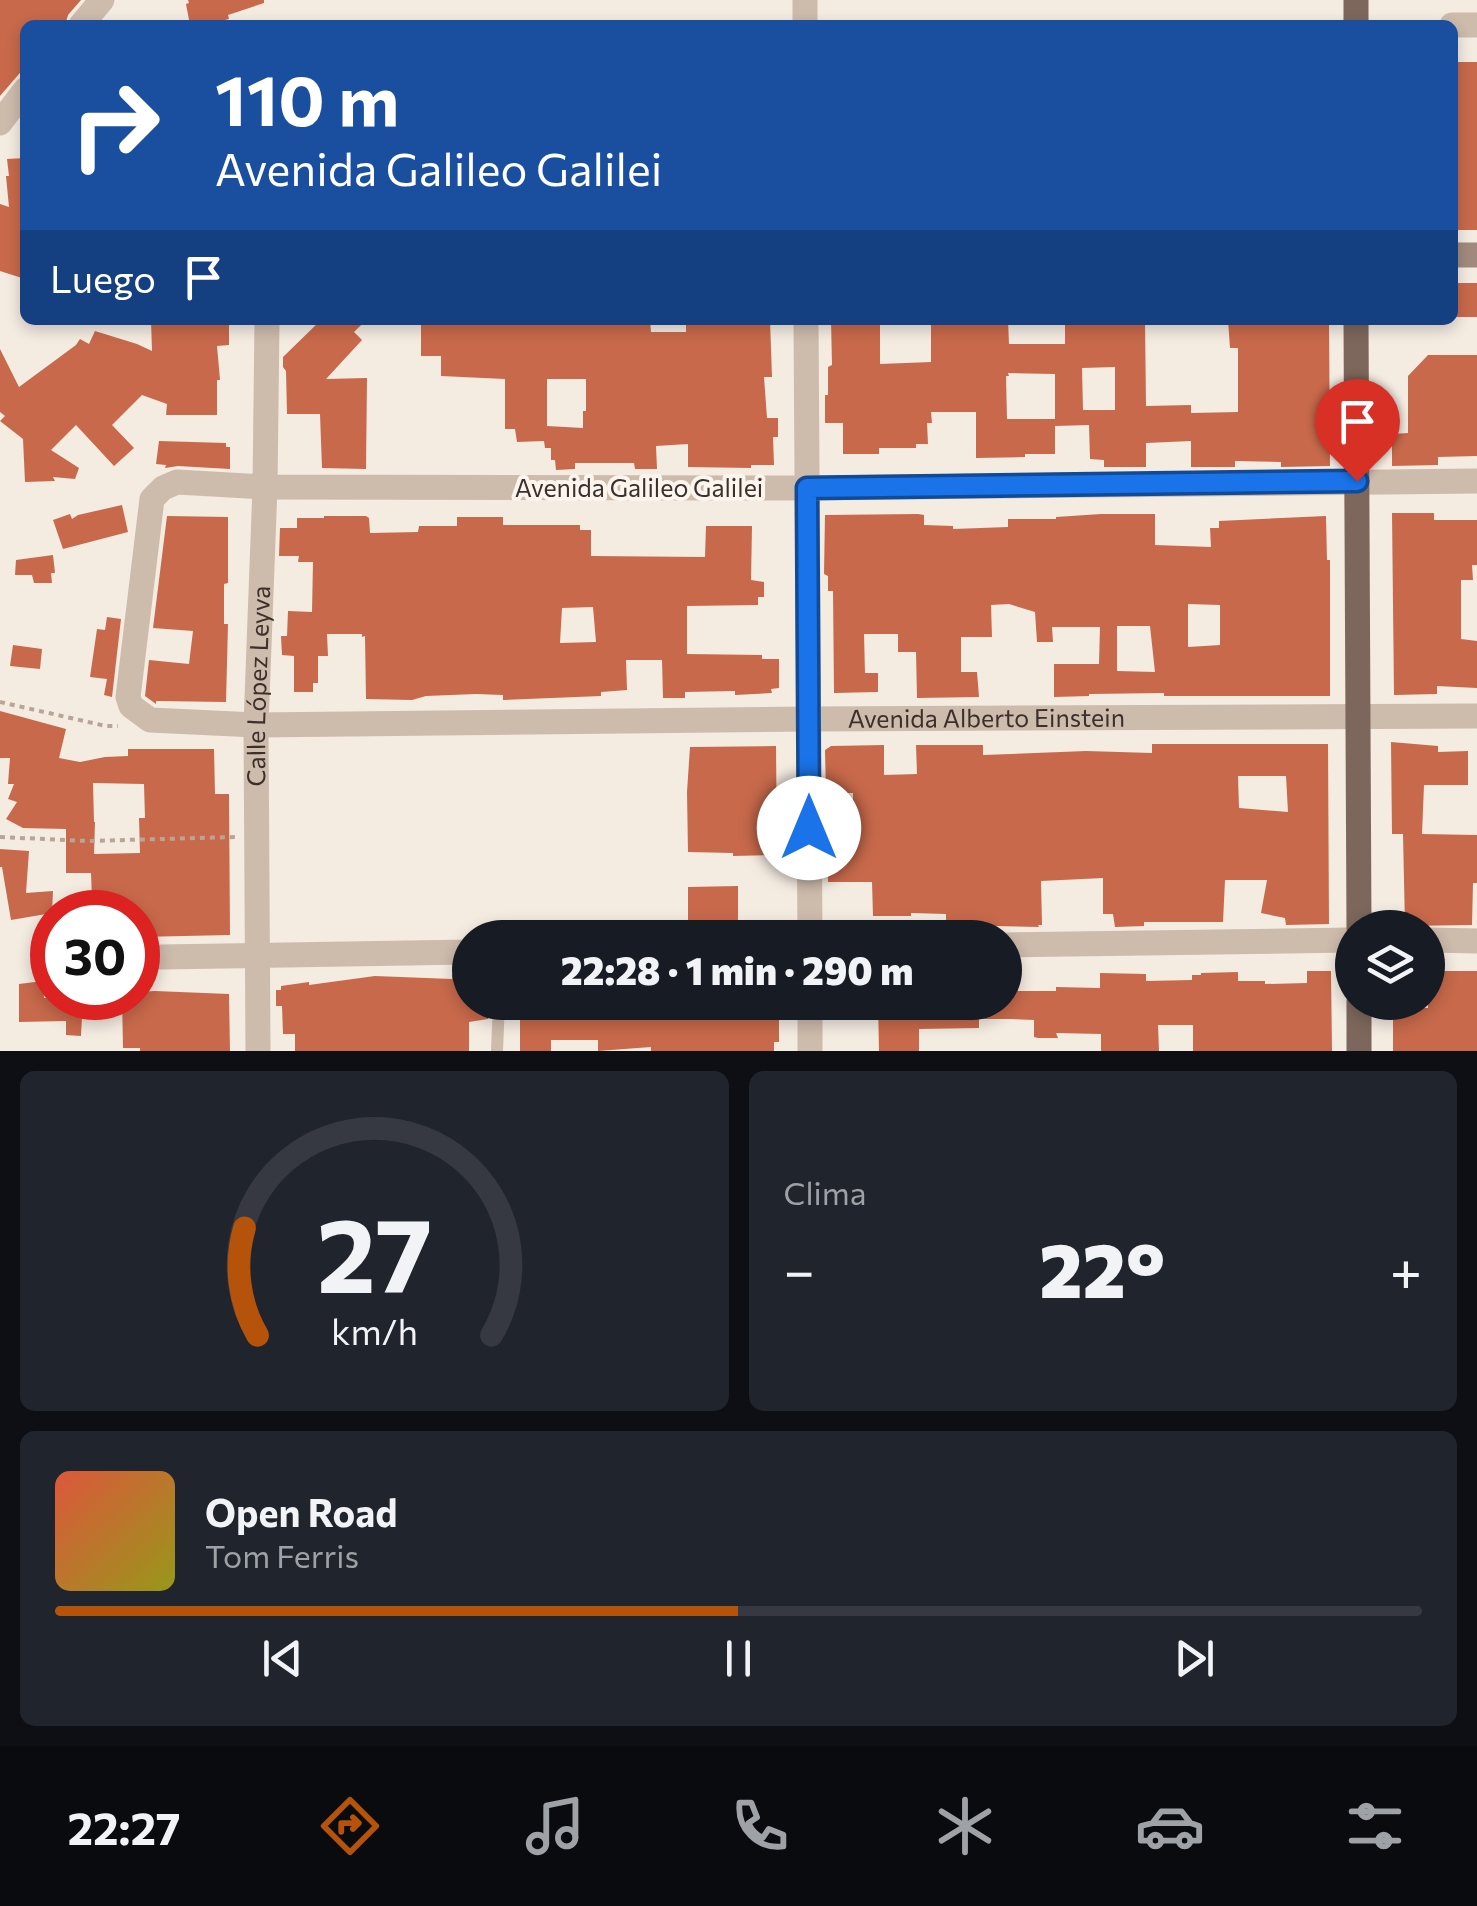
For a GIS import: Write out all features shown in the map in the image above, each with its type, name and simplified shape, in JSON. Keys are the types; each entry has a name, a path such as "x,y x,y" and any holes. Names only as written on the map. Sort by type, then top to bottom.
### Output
{"main road":[{"path":"1356,325 1359,910"},
{"path":"1359,1020 1359,1051"}],"street":[{"path":"85,20 102,0"},
{"path":"0,123 20,97"},
{"name":"Calle López Leyva","path":"258,1051 256,725 266,487 267,325"},
{"path":"806,325 810,920"},
{"name":"Avenida Galileo Galilei","path":"140,713 128,697 152,500 163,488 177,482 266,487 807,488 1477,481"},
{"name":"Avenida Alberto Einstein","path":"140,713 150,720 256,725 1477,716"},
{"path":"1022,945 1335,940"},
{"path":"1445,940 1477,940"},
{"path":"161,958 452,952"},
{"path":"810,1020 810,1051"}],"lane":[{"path":"497,1051 498,1020"}],"path":[{"path":"0,702 106,726 131,722 140,713"},
{"path":"0,837 88,841 255,836"}],"building":[{"path":"0,0 81,0 66,20 20,20 20,73 0,96"},
{"path":"188,0 264,0 228,15 225,20 189,20 186,4"},
{"path":"1458,62 1477,62 1477,230 1458,230"},
{"path":"20,158 20,277 0,271 0,204 9,207 7,159"},
{"path":"1458,283 1477,283 1477,317 1458,317"},
{"path":"151,325 229,325 229,345 217,346 217,415 166,415 167,404 142,395 112,425 134,448 114,466 76,425 51,450 79,468 75,479 53,477 55,481 25,482 23,439 0,421 5,416 0,412 0,349 19,387 80,339 89,344 95,331 152,351"},
{"path":"316,325 361,325 354,332 362,340 326,379 367,378 366,469 322,468 320,414 287,414 283,357"},
{"path":"421,325 650,325 651,332 686,332 686,325 770,325 772,377 764,377 767,418 778,418 778,437 773,437 774,465 688,467 688,444 656,446 657,469 635,469 634,463 575,463 575,469 556,470 551,448 545,448 544,441 517,442 515,429 505,429 505,379 441,376 441,356 421,356","holes":["547,379 586,379 583,428 547,426"]},
{"path":"831,325 880,325 880,364 931,362 931,325 1008,325 1009,344 1065,344 1065,325 1145,325 1146,406 1191,405 1191,413 1238,412 1238,348 1230,348 1228,325 1329,325 1330,466 1281,467 1281,462 1235,461 1235,467 1191,467 1191,441 1146,443 1146,467 1104,467 1104,460 1090,459 1089,425 1055,426 1055,454 976,458 976,412 931,412 928,444 916,444 916,448 879,448 879,454 843,454 843,423 825,423 828,367 832,365","holes":["1115,367 1115,410 1083,410 1082,368","1008,373 1055,374 1055,419 1007,419"]},
{"path":"1428,355 1477,355 1477,456 1438,457 1438,465 1392,466 1392,434 1408,433 1408,376"},
{"path":"159,441 226,443 230,447 230,469 165,468 166,465 156,464"},
{"path":"122,505 128,532 63,549 53,520 70,514 72,519"},
{"path":"1392,513 1434,513 1434,520 1477,520 1473,580 1461,580 1461,639 1477,641 1477,688 1437,686 1437,694 1394,695"},
{"path":"918,514 924,515 924,525 953,529 1008,527 1008,519 1155,514 1155,545 1211,547 1210,528 1219,528 1219,521 1326,516 1330,560 1330,696 1164,693 1054,697 1054,664 1099,664 1100,627 1052,627 1053,642 1037,642 1035,612 1009,604 991,605 992,637 961,637 961,672 977,672 979,697 917,698 916,652 898,652 898,634 864,634 865,673 878,673 878,692 834,693 833,591 828,591 828,576 824,574 825,515","holes":["1188,604 1220,605 1220,645 1188,647","1117,626 1150,626 1155,672 1117,671"]},
{"path":"167,516 228,517 228,583 224,584 224,624 228,624 226,702 156,704 145,696 149,660 189,664 193,631 153,628"},
{"path":"366,516 370,533 418,532 419,526 457,526 457,517 503,517 503,525 580,525 580,530 591,530 591,556 705,557 706,526 752,526 751,580 764,582 764,597 758,597 758,605 687,606 687,654 762,655 762,659 779,659 779,688 771,689 772,693 685,692 685,698 663,698 662,660 626,660 627,690 601,692 601,696 503,700 503,695 476,694 412,700 366,699 365,636 327,634 328,656 318,656 318,683 313,683 313,692 294,692 294,656 282,655 281,636 287,636 288,611 312,612 313,562 298,562 299,556 279,556 280,528 297,528 297,518","holes":["593,607 596,642 560,643 562,608"]},
{"path":"53,555 52,583 34,583 32,575 15,575 16,560"},
{"path":"107,617 121,619 112,697 104,695 107,679 90,677 97,629 105,630"},
{"path":"13,645 42,649 40,669 10,666"},
{"path":"0,711 66,729 59,758 80,762 128,756 128,749 214,749 215,794 229,794 230,935 160,937 160,890 92,890 91,873 66,873 66,829 23,828 6,819 17,802 8,799 14,784 8,784 10,758 0,758","holes":["93,783 144,784 145,818 139,818 140,853 94,854"]},
{"path":"1391,742 1438,746 1438,752 1468,751 1468,785 1424,785 1422,834 1477,835 1472,925 1445,925 1445,910 1405,910 1403,834 1392,834"},
{"path":"1152,744 1328,744 1329,924 1286,925 1285,918 1261,913 1267,880 1225,880 1223,922 1144,922 1144,926 1115,927 1113,914 1103,914 1103,878 1041,881 1039,927 1022,927 1022,920 946,920 946,914 873,916 872,882 828,882 827,838 853,838 853,793 826,793 825,750 831,746 884,745 884,775 917,774 916,745 983,745 983,755 1152,753","holes":["1238,776 1286,776 1288,812 1239,808"]},
{"path":"776,746 777,855 688,852 690,747"},
{"path":"0,849 29,851 26,893 30,893 30,917 11,920"},
{"path":"738,886 738,920 688,920 688,887"},
{"path":"1307,971 1331,971 1332,1051 1193,1051 1193,1025 1158,1025 1159,1051 1101,1051 1101,1034 1056,1033 1058,1038 1038,1038 1034,1037 1034,1020 1022,1020 1022,991 1100,988 1100,973 1146,974 1146,981 1192,980 1192,975 1201,973 1238,972 1238,981 1307,983"},
{"path":"1445,971 1477,971 1477,1051 1393,1051 1393,1020 1445,1020"},
{"path":"375,976 452,979 452,1020 482,1020 469,1022 469,1051 295,1051 295,1034 283,1034 282,1006 276,1006 276,990 309,982"},
{"path":"30,983 30,1020 82,1020 81,1036 66,1035 66,1021 19,1022 19,984"},
{"path":"160,991 229,994 230,1051 123,1048 122,1020 160,1020"},
{"path":"520,1020 779,1020 779,1042 774,1042 774,1051 651,1051 651,1047 598,1051 598,1040 551,1040 551,1051 520,1051"},
{"path":"878,1020 979,1020 979,1028 919,1029 919,1051 879,1051"}],"route":[{"path":"809,828 807,488 1357,481"}]}
